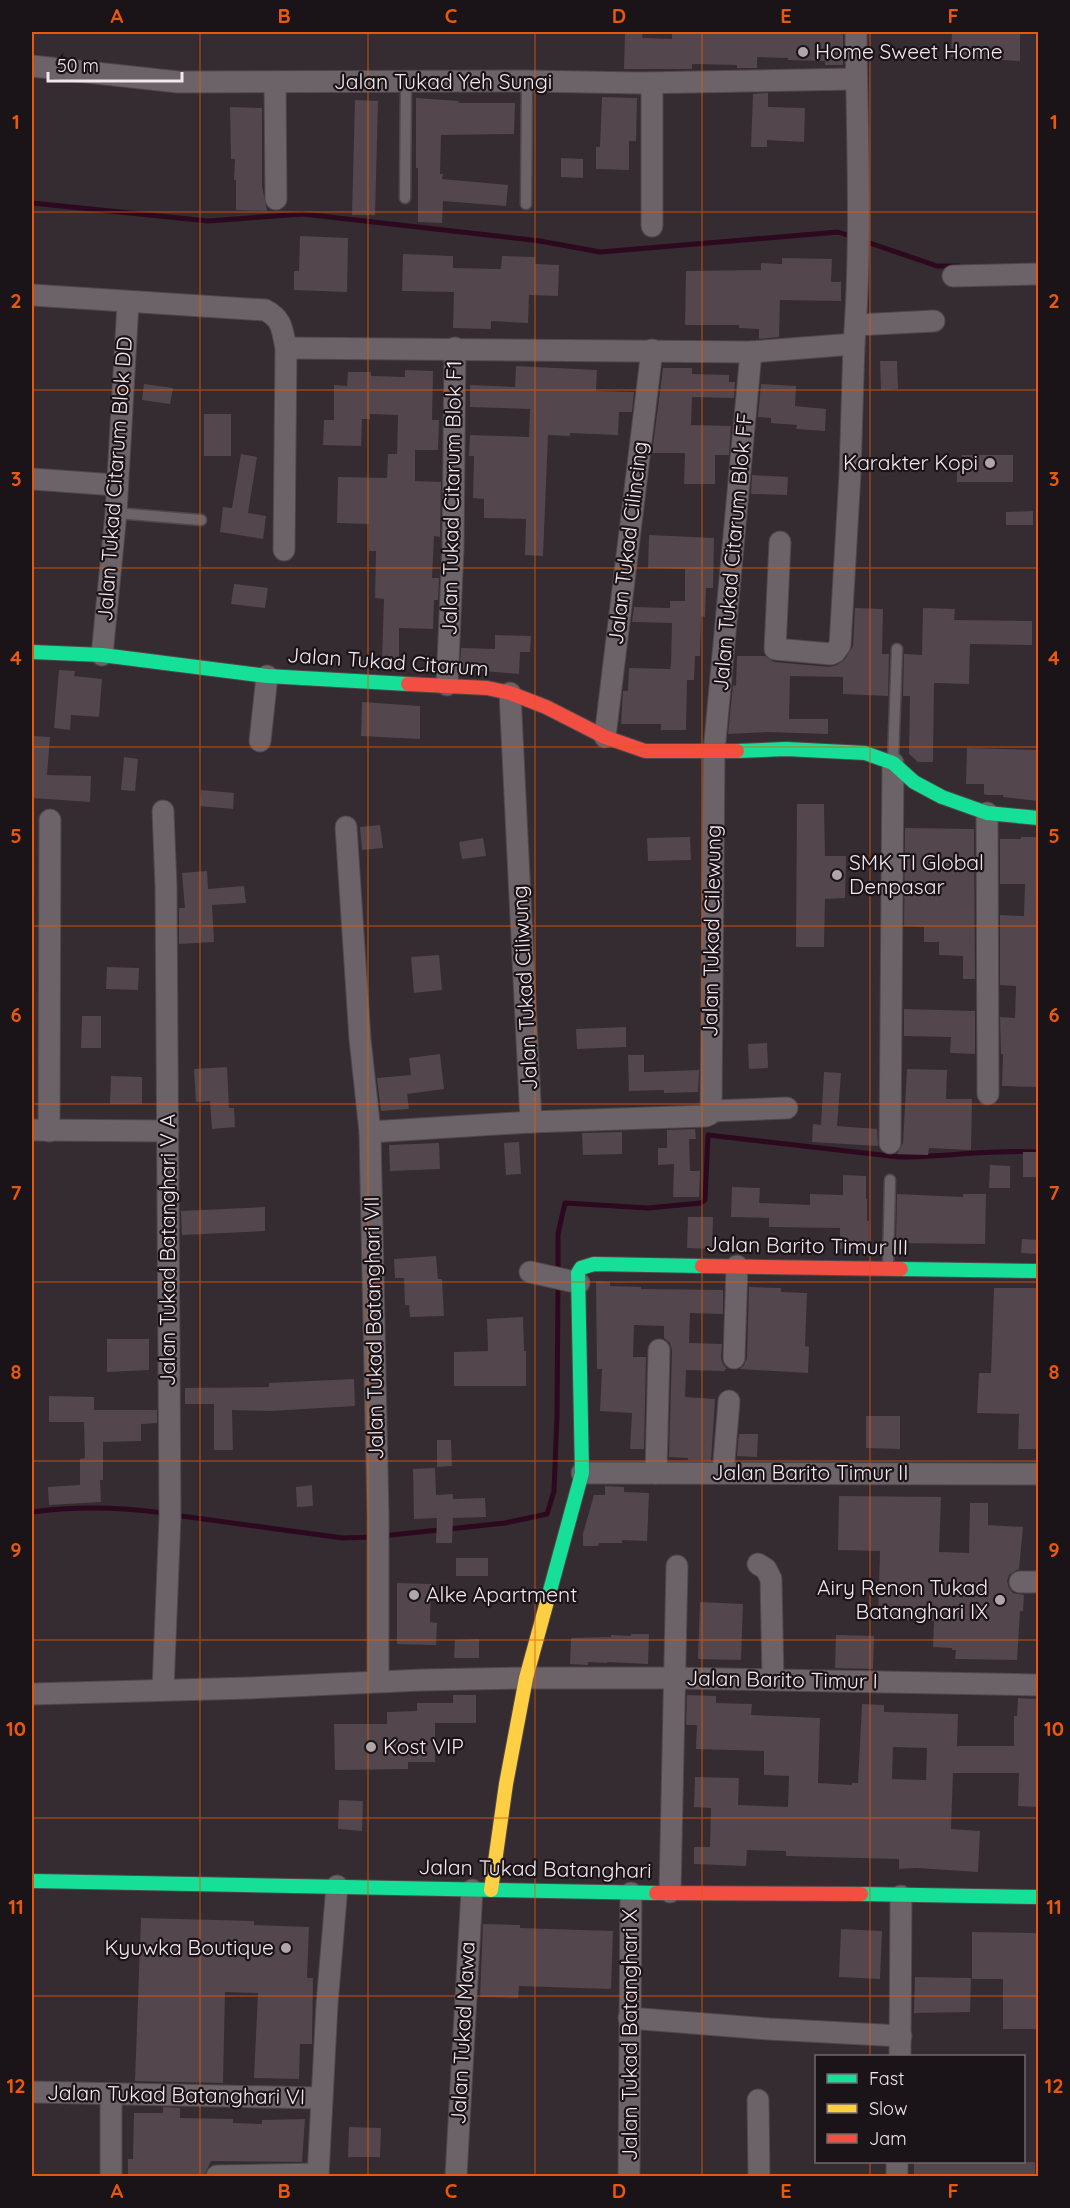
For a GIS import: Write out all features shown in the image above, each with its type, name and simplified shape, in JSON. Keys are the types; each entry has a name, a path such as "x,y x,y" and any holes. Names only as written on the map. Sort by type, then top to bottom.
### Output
{"street":[{"path":"780,542 775,649 831,654 840,645 850,474 859,231 855,32"},
{"name":"Jalan Tukad Yeh Sungi","path":"32,69 178,82 652,82 856,79"},
{"path":"275,82 276,199"},
{"path":"652,82 652,226"},
{"path":"953,276 1038,274"},
{"path":"32,296 265,310 275,315 281,323 286,348 284,550"},
{"name":"Jalan Tukad Citarum Blok DD","path":"102,655 116,513 128,303"},
{"path":"286,348 751,352 934,321"},
{"name":"Jalan Tukad Citarum Blok F1","path":"447,685 453,548 455,348"},
{"name":"Jalan Tukad Cilincing","path":"605,737 652,350"},
{"name":"Jalan Tukad Citarum Blok FF","path":"714,752 751,352"},
{"path":"32,479 116,485"},
{"name":"Jalan Tukad Citarum","path":"32,652 102,655 267,676 487,688 510,693 546,706 605,737 645,751 714,752 786,749 865,753 893,763 925,789 942,797 987,813 1038,818"},
{"path":"260,741 267,676"},
{"name":"Jalan Tukad Ciliwung","path":"370,1132 531,1122 510,693"},
{"name":"Jalan Tukad Cilewung","path":"711,1111 714,752"},
{"path":"890,1143 893,763"},
{"name":"Jalan Tukad Batanghari V A","path":"163,811 166,887 170,1507 163,1689"},
{"path":"987,813 988,1094"},
{"path":"50,820 40,1131 168,1131"},
{"name":"Jalan Tukad Batanghari VII","path":"346,827 360,1039 370,1132 378,1517 378,1681"},
{"path":"531,1122 706,1116 711,1111 787,1108"},
{"name":"Jalan Barito Timur III","path":"582,1473 560,1276 594,1264 1038,1271"},
{"path":"734,1358 737,1266"},
{"path":"656,1473 659,1350"},
{"path":"723,1473 729,1401"},
{"path":"481,1890 506,1784 526,1678 582,1473"},
{"name":"Jalan Barito Timur II","path":"582,1473 1038,1474"},
{"path":"758,1564 766,1569 771,1579 773,1680"},
{"path":"670,1892 676,1566"},
{"path":"32,1694 526,1678"},
{"name":"Jalan Barito Timur I","path":"526,1678 673,1678 1038,1685"},
{"name":"Jalan Tukad Batanghari","path":"32,1881 631,1893 1038,1898"},
{"path":"217,2176 318,2175 321,2098 337,1886"},
{"name":"Jalan Tukad Mawa","path":"456,2176 481,1890"},
{"name":"Jalan Tukad Batanghari X","path":"629,2176 631,1893"},
{"path":"629,2018 769,2029 900,2046 901,1896"},
{"name":"Jalan Tukad Batanghari VI","path":"32,2092 321,2098"},
{"path":"111,2094 111,2176"},
{"path":"758,2100 759,2176"}],"lane":[{"path":"405,198 406,81"},
{"path":"526,204 527,81"},
{"path":"116,513 201,520"},
{"path":"893,763 897,649"},
{"path":"888,1268 890,1180"}],"building":[{"path":"625,32 643,32 642,38 672,39 672,32 843,32 843,65 825,65 825,61 757,57 757,68 692,64 692,69 624,69"},
{"path":"952,32 1020,32 1020,61 951,57"},
{"path":"768,93 768,107 805,108 804,142 767,140 767,147 751,147 753,94"},
{"path":"602,97 637,98 636,141 629,141 629,170 596,169 596,147 600,147"},
{"path":"416,98 459,101 458,103 515,103 514,134 441,135 440,174 443,174 442,179 508,185 506,206 443,201 442,223 418,222"},
{"path":"355,100 378,101 375,215 352,215"},
{"path":"230,107 262,108 262,186 267,211 236,210 235,159 231,159"},
{"path":"561,158 583,159 583,178 561,177"},
{"path":"300,236 348,238 347,292 294,290 294,271 299,271"},
{"path":"403,254 453,256 453,268 501,269 502,256 535,257 535,264 559,265 558,296 529,295 528,323 491,321 491,329 453,328 454,292 402,291"},
{"path":"782,258 832,259 831,282 841,282 841,301 780,300 779,337 759,339 759,329 739,328 739,325 685,325 686,271 761,270 761,263 782,264"},
{"path":"880,361 897,361 898,389 881,390"},
{"path":"516,366 597,370 596,391 634,392 632,412 619,412 618,435 570,433 570,436 548,435 543,556 525,555 526,519 484,518 484,499 473,498 474,456 469,456 470,435 529,437 530,409 470,407 470,385 515,387"},
{"path":"663,368 692,368 692,374 729,375 729,382 735,382 734,398 692,397 691,425 731,426 729,455 715,455 715,484 684,484 685,453 652,453"},
{"path":"405,370 433,371 432,420 439,420 438,450 415,450 415,481 441,482 440,537 434,536 432,578 439,578 438,600 434,600 433,629 399,628 399,658 404,659 404,666 361,664 362,660 382,660 384,599 375,598 376,551 369,551 369,524 337,523 338,477 387,478 388,454 397,454 398,415 370,414 370,419 362,419 361,446 323,445 324,420 334,420 334,385 347,386 348,372 371,372 371,376 405,377"},
{"path":"144,384 173,388 170,404 142,400"},
{"path":"761,384 796,386 795,406 826,409 825,431 796,429 797,425 771,423 771,418 758,417"},
{"path":"204,414 231,414 231,456 204,456"},
{"path":"241,454 257,457 248,513 266,516 263,539 220,532 223,507 232,508"},
{"path":"962,455 1013,455 1013,482 957,482 957,460 962,460"},
{"path":"752,475 788,477 787,495 751,494"},
{"path":"1033,511 1033,525 1006,525 1006,512"},
{"path":"649,535 714,538 713,588 706,588 705,617 701,616 700,656 695,656 694,680 687,680 686,730 661,730 661,724 621,724 623,691 628,691 629,668 670,669 671,665 672,623 632,622 634,607 670,608 670,601 685,601 685,569 648,568"},
{"path":"234,584 268,588 265,608 231,604"},
{"path":"855,608 883,609 882,654 889,654 888,696 843,694 843,677 790,676 789,719 828,719 828,734 767,732 728,734 733,685 736,686 737,656 765,656 774,662 830,667 837,665 845,659 853,646"},
{"path":"923,608 955,609 954,620 1032,621 1032,645 970,644 969,684 934,683 933,762 918,762 909,754 910,696 903,696 904,654 922,655"},
{"path":"495,635 531,636 530,652 520,652 519,674 460,669 461,648 495,649"},
{"path":"59,670 75,671 74,676 102,679 99,717 71,715 70,730 54,728"},
{"path":"362,702 420,706 420,739 361,736"},
{"path":"32,736 50,737 47,775 91,776 90,802 32,798"},
{"path":"967,748 1038,750 1038,801 1003,797 1003,795 987,795 984,794 984,784 966,784"},
{"path":"124,757 138,759 135,791 121,790"},
{"path":"201,790 234,793 233,809 200,806"},
{"path":"797,804 824,804 825,856 846,856 845,898 825,899 824,947 796,947"},
{"path":"380,825 383,848 362,850 360,827"},
{"path":"905,828 974,829 975,979 963,979 963,956 939,955 939,942 924,942 924,927 904,926"},
{"path":"690,837 691,860 648,861 647,838"},
{"path":"1021,837 1038,837 1037,1087 1002,1086 1003,1054 1001,1054 1000,1017 1015,1018 1016,986 1000,985 1000,915 1024,916 1025,884 1000,884 1000,839 1021,839"},
{"path":"483,838 486,856 462,859 459,842"},
{"path":"207,871 208,889 244,886 246,903 212,905 214,942 179,944 179,908 185,908 182,873"},
{"path":"439,955 442,990 414,993 411,957"},
{"path":"107,967 139,968 138,990 106,989"},
{"path":"904,1009 975,1011 975,1054 950,1053 951,1037 904,1036"},
{"path":"82,1016 101,1016 101,1048 81,1048"},
{"path":"626,1027 626,1047 577,1049 576,1029"},
{"path":"767,1043 768,1068 749,1069 748,1044"},
{"path":"440,1054 444,1089 407,1094 409,1109 381,1111 377,1078 411,1075 409,1058"},
{"path":"628,1055 644,1055 644,1072 699,1070 698,1092 629,1091"},
{"path":"227,1067 229,1108 234,1108 235,1127 212,1129 210,1101 196,1102 194,1069"},
{"path":"907,1069 947,1070 946,1099 972,1099 971,1150 929,1148 928,1155 897,1154 903,1143"},
{"path":"824,1072 841,1073 837,1126 877,1129 878,1146 812,1142 813,1124 821,1125"},
{"path":"111,1076 142,1077 142,1104 110,1104"},
{"path":"695,1129 696,1139 689,1139 690,1171 700,1171 699,1197 673,1197 674,1164 658,1165 658,1148 667,1148 667,1130"},
{"path":"622,1132 622,1154 583,1155 582,1133"},
{"path":"519,1142 521,1174 506,1175 504,1143"},
{"path":"439,1143 440,1169 390,1171 389,1145"},
{"path":"1023,1152 1038,1152 1038,1177 1023,1177"},
{"path":"990,1165 1010,1166 1010,1188 989,1188"},
{"path":"843,1175 866,1176 869,1249 840,1249 840,1228 769,1227 769,1218 731,1217 732,1187 760,1188 759,1203 810,1205 810,1194 843,1195"},
{"path":"897,1194 963,1197 963,1194 986,1194 985,1244 896,1243"},
{"path":"265,1207 265,1231 182,1235 181,1211"},
{"path":"688,1217 713,1217 712,1249 687,1248"},
{"path":"1022,1239 1038,1240 1038,1254 1021,1253"},
{"path":"436,1256 438,1279 442,1279 444,1316 410,1317 409,1305 405,1305 404,1278 395,1278 394,1259"},
{"path":"596,1281 610,1282 610,1286 641,1287 641,1289 723,1290 723,1314 690,1313 689,1343 722,1344 721,1358 727,1369 725,1371 686,1370 685,1397 715,1399 711,1461 669,1457 672,1350 670,1343 664,1338 664,1326 634,1325 633,1357 646,1357 644,1449 630,1449 632,1413 600,1411 602,1369 597,1369"},
{"path":"749,1287 781,1288 781,1292 807,1293 805,1346 809,1347 808,1373 740,1369 747,1358"},
{"path":"994,1288 1038,1288 1038,1449 1018,1449 1019,1414 977,1413 979,1373 991,1373"},
{"path":"523,1317 526,1386 454,1386 454,1352 488,1351 487,1319"},
{"path":"107,1339 149,1339 149,1370 107,1372"},
{"path":"354,1379 355,1406 270,1411 232,1410 233,1450 214,1450 214,1404 185,1404 185,1388 269,1387 269,1383"},
{"path":"49,1396 94,1397 94,1410 157,1410 157,1423 141,1424 141,1441 103,1442 101,1502 49,1505 48,1487 80,1485 80,1459 85,1458 84,1422 49,1422"},
{"path":"866,1416 900,1416 900,1449 866,1448"},
{"path":"739,1434 758,1434 757,1457 737,1456"},
{"path":"437,1440 451,1440 452,1466 437,1467"},
{"path":"435,1468 436,1495 453,1494 453,1499 485,1498 486,1517 453,1518 452,1543 436,1543 437,1518 414,1519 413,1469"},
{"path":"312,1485 313,1506 297,1507 296,1487"},
{"path":"605,1486 624,1487 624,1492 649,1493 647,1541 622,1540 622,1543 583,1546 583,1534 594,1495 605,1495"},
{"path":"839,1496 941,1497 939,1552 969,1553 970,1503 988,1503 988,1525 1023,1527 1019,1569 1009,1575 1007,1581 1013,1593 1024,1595 1023,1611 1020,1611 1017,1660 955,1659 956,1650 933,1647 934,1621 878,1619 880,1551 838,1550"},
{"path":"456,1558 488,1558 488,1576 456,1576"},
{"path":"397,1583 431,1584 430,1622 437,1623 436,1645 397,1644"},
{"path":"700,1602 743,1604 741,1660 698,1659"},
{"path":"631,1634 649,1634 648,1664 588,1662 588,1665 570,1664 571,1638 631,1636"},
{"path":"836,1635 874,1636 873,1669 835,1668"},
{"path":"479,1639 479,1658 454,1658 455,1640"},
{"path":"453,1695 476,1695 476,1723 435,1723 435,1762 408,1762 408,1769 335,1770 334,1724 387,1724 387,1712 417,1711 417,1703 453,1703"},
{"path":"687,1695 716,1696 716,1703 752,1704 751,1715 820,1718 818,1783 852,1785 852,1783 858,1783 862,1704 884,1705 884,1712 958,1714 957,1746 1014,1746 1014,1716 1017,1716 1018,1698 1038,1699 1038,1807 1018,1806 1019,1773 953,1773 951,1829 980,1831 978,1872 899,1869 899,1859 786,1856 786,1851 747,1850 746,1866 694,1864 694,1847 710,1847 711,1808 694,1807 695,1777 739,1778 738,1805 788,1807 789,1776 764,1775 764,1751 696,1749 697,1725 686,1725","holes":["893,1747 927,1748 926,1780 892,1779"]},
{"path":"339,1800 363,1801 362,1831 338,1829"},
{"path":"141,1918 254,1921 254,1925 309,1927 307,1978 313,1978 312,2044 300,2044 299,2079 254,2078 258,1993 225,1992 223,2083 135,2081"},
{"path":"483,1924 520,1925 520,1928 613,1931 611,1989 519,1986 518,1998 480,1997"},
{"path":"841,1929 882,1931 880,1979 839,1977"},
{"path":"972,1932 1038,1933 1038,2029 1003,2029 1003,1979 972,1979"},
{"path":"915,1977 971,1978 970,2012 914,2013"},
{"path":"163,2107 180,2108 180,2118 233,2119 233,2123 262,2124 262,2120 305,2119 302,2162 211,2161 204,2176 128,2176 128,2159 133,2159 134,2113 163,2113"},
{"path":"349,2127 381,2128 380,2157 348,2157"},
{"path":"1035,2162 1035,2176 914,2176 914,2163"}],"waterway":[{"path":"32,203 208,221 303,214 540,241 600,252 838,232 853,237"},
{"path":"864,241 937,266 959,266"},
{"path":"558,1274 558,1234 565,1203 648,1208 701,1203 705,1200 708,1135 899,1157 1038,1152"},
{"path":"382,1536 505,1523 547,1514 554,1491 558,1283"},
{"path":"32,1512 98,1508 164,1513"},
{"path":"174,1515 343,1538 373,1537"}],"traffic: fast":[{"path":"32,652 102,655 267,676 408,684"},
{"path":"737,751 786,749 865,753 893,763 914,782 942,797 987,813 1038,818"},
{"path":"548,1598 582,1473 578,1273 581,1268 594,1264 702,1266"},
{"path":"901,1269 1038,1271"},
{"path":"32,1881 656,1893"},
{"path":"861,1894 1038,1897"}],"traffic: slow":[{"path":"491,1890 506,1784 526,1678 548,1598"}],"traffic: jam":[{"path":"408,684 487,688 510,693 546,707 605,737 645,751 737,751"},
{"path":"702,1266 901,1269"},
{"path":"656,1893 861,1894"}],"place":[{"name":"Home Sweet Home","path":"803,52"},
{"name":"Karakter Kopi","path":"990,463"},
{"name":"SMK TI Global Denpasar","path":"837,875"},
{"name":"Alke Apartment","path":"414,1595"},
{"name":"Airy Renon Tukad Batanghari IX","path":"1000,1600"},
{"name":"Kost VIP","path":"371,1747"},
{"name":"Kyuwka Boutique","path":"286,1948"}]}
